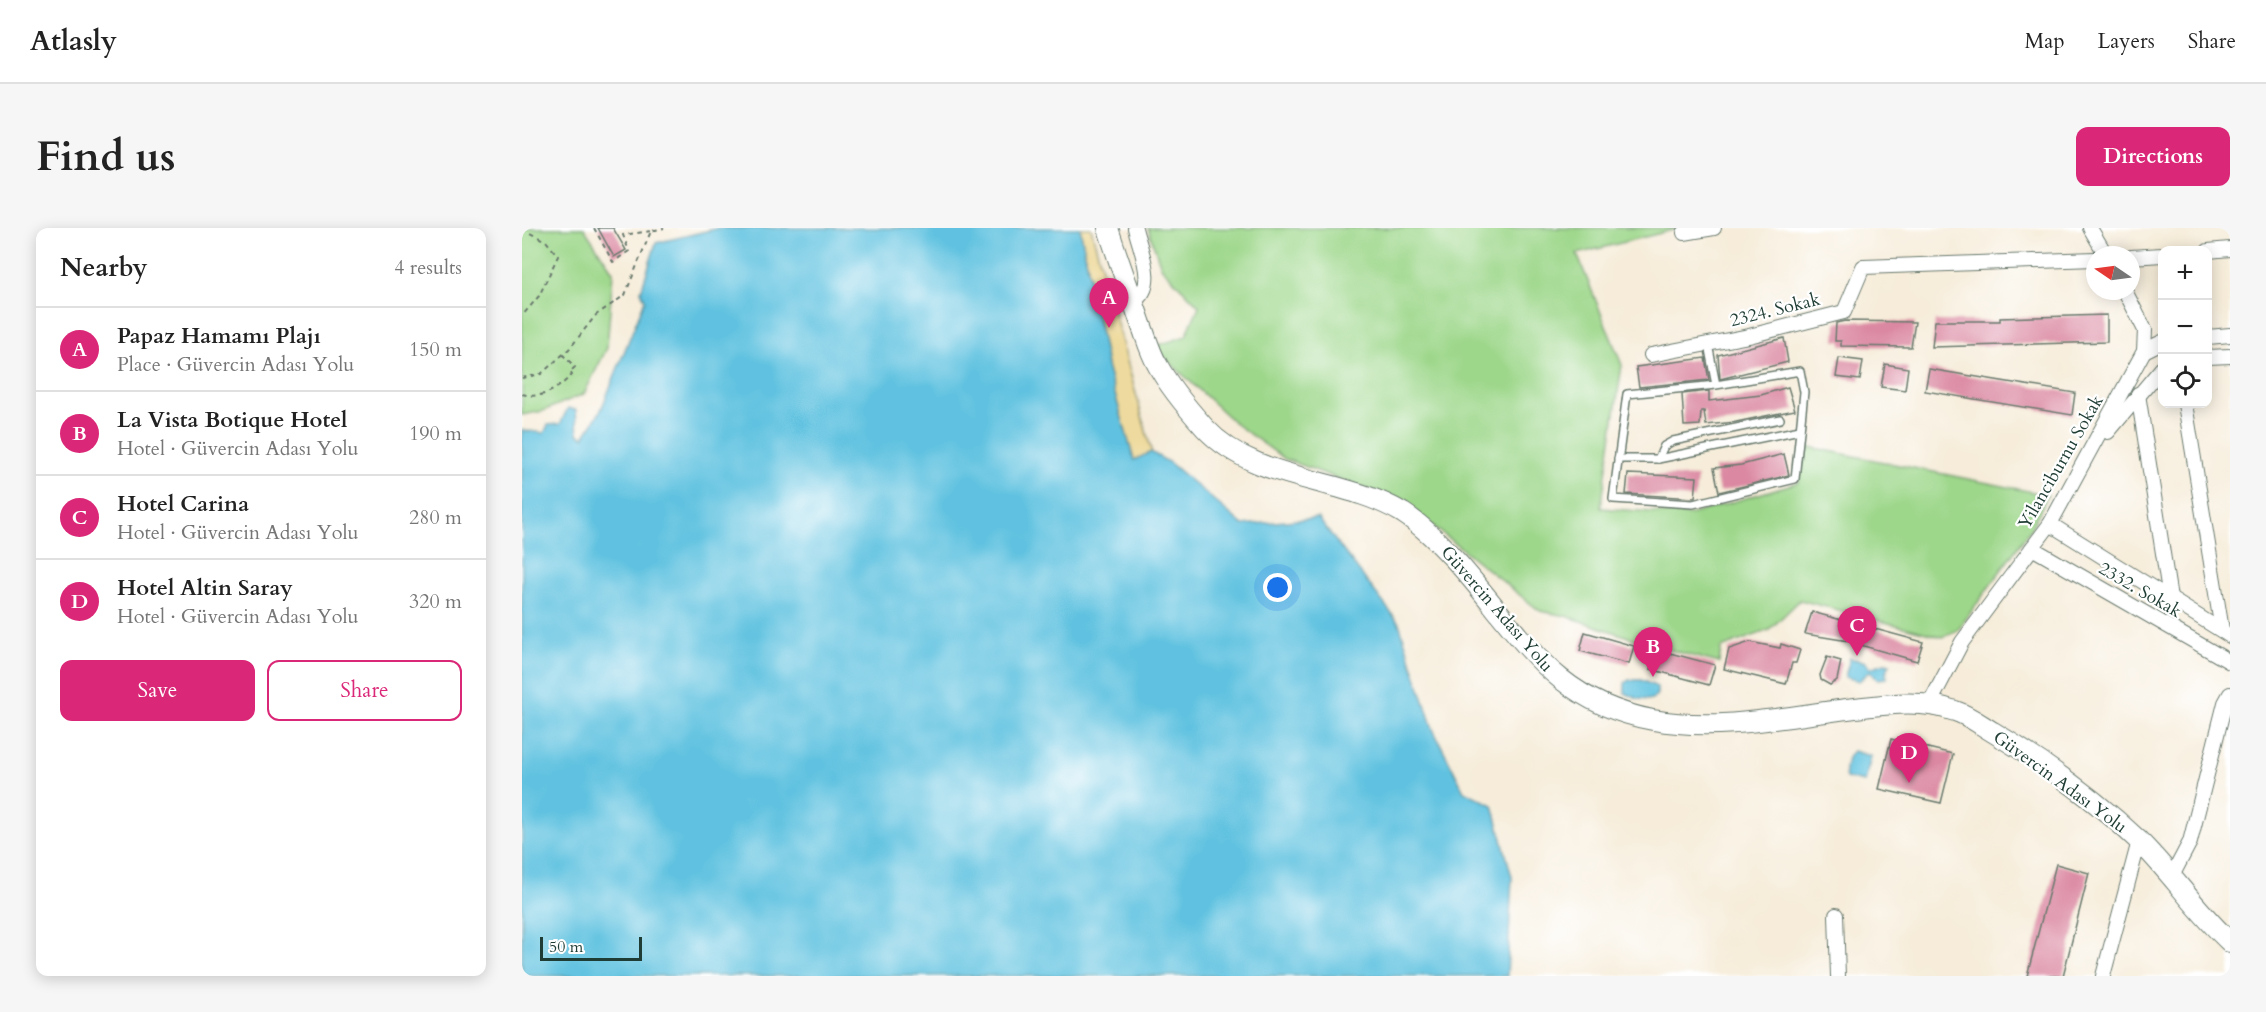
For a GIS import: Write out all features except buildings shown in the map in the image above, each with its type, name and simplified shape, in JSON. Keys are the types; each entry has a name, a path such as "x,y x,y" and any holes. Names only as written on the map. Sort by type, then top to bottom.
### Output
{"main road":[{"name":"Güvercin Adası Yolu","path":"1108,228 1157,364 1208,431 1236,452 1256,461 1280,471 1365,496 1402,513 1435,538 1486,595 1547,670 1578,694 1612,711 1679,724 1707,724 1894,704 1930,703 1959,712 2017,747 2091,801 2139,841 2198,910 2230,942"}],"street":[{"path":"1133,301 1143,294 1147,285 1135,228"},
{"path":"1684,233 1714,228"},
{"path":"2090,228 2101,246"},
{"path":"2212,251 2230,249"},
{"path":"2140,256 2158,255"},
{"name":"2324. Sokak","path":"1651,355 1844,312 1863,267 2086,258"},
{"path":"2130,300 2145,330 2144,351 2158,344"},
{"path":"2212,337 2230,335"},
{"name":"Yilanciburnu Sokak","path":"1930,703 1962,642 2050,524 2144,351"},
{"path":"2212,357 2230,356"},
{"path":"2084,462 2138,394 2158,373"},
{"path":"2138,394 2170,598"},
{"path":"2187,408 2226,633"},
{"name":"2332. Sokak","path":"2050,524 2226,633"},
{"name":"2332. Sokak","path":"2032,548 2230,663"},
{"path":"2171,878 2190,842 2225,703 2230,694"},
{"path":"2103,976 2139,841"},
{"path":"1836,915 1838,976"}],"lane":[{"path":"1708,344 1716,385"},
{"path":"1800,371 1804,392 1800,430 1795,479 1693,504 1613,500 1628,394 1716,385 1800,371"},
{"path":"1658,459 1664,446 1673,441 1780,419"},
{"path":"1618,459 1658,459 1800,430"}],"path":[{"path":"594,228 613,262 629,251 623,235 664,228"},
{"path":"522,229 546,241 558,256 539,296 522,316"},
{"path":"522,378 542,374 584,334 596,315 625,296 651,231"},
{"path":"522,394 546,395 572,375 570,372 574,367 563,355"}],"green space":[{"path":"522,228 584,228 613,272 607,348 584,394 543,411 522,415"},
{"path":"1148,228 1681,228 1577,254 1622,365 1601,508 1689,515 1799,482 1804,446 2048,495 2030,530 1958,630 1942,637 1800,600 1769,630 1721,648 1719,663 1652,645 1566,616 1540,611 1404,503 1285,459 1237,425 1153,347 1186,336 1199,306 1161,267"}],"sand":[{"path":"1080,228 1091,228 1152,453 1134,461 1108,370"}],"water":[{"path":"719,228 1080,228 1108,370 1134,460 1151,452 1170,463 1243,525 1318,518 1399,623 1433,729 1464,791 1493,805 1512,877 1507,976 522,976 522,430 544,433 548,425 560,424 568,408 576,410 578,434 584,437 601,410 645,300 641,291 656,243"},
{"path":"1850,658 1866,662 1870,668 1885,663 1890,664 1886,672 1887,678 1877,679 1870,671 1859,681 1845,677"},
{"path":"1629,680 1641,680 1657,687 1657,694 1652,700 1638,699 1625,693 1625,683"},
{"path":"1853,751 1871,756 1865,782 1846,778 1846,764"}],"place":[{"name":"Papaz Hamamı Plajı","path":"1109,328"},
{"name":"Hotel Carina","path":"1857,656"},
{"name":"La Vista Botique Hotel","path":"1653,677"},
{"name":"Hotel Altin Saray","path":"1909,783"}]}
